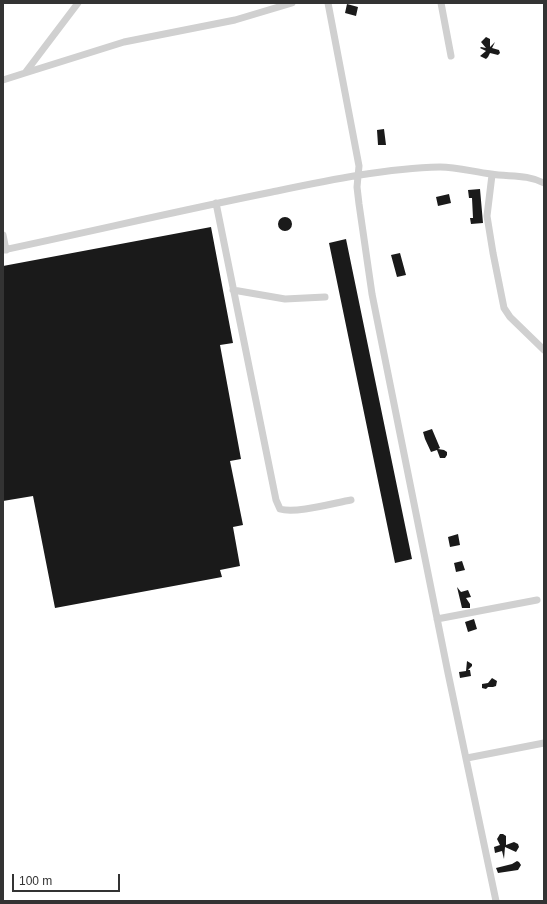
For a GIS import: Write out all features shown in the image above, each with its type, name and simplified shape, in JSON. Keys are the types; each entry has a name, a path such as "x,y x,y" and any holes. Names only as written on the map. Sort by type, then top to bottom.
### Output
{"street":[{"path":"25,73 78,3"},
{"path":"3,80 124,42 235,20 292,3"},
{"path":"328,3 359,166 359,204 372,294 496,901"},
{"path":"441,3 451,56"},
{"path":"3,235 4,250 216,203 358,176 406,169 441,167 492,175 513,175 536,179 544,183"},
{"path":"492,175 487,216 504,308 510,317 544,350"},
{"path":"216,203 276,500 280,509 284,511 299,510 351,500"},
{"path":"233,290 285,299 325,297"},
{"path":"438,619 537,600"},
{"path":"467,758 544,743"}],"building":[{"path":"347,4 358,7 356,16 345,13"},
{"path":"486,37 490,39 490,47 495,42 492,48 499,50 500,53 498,55 490,53 486,59 480,56 486,51 480,48 486,48 481,42"},
{"path":"384,129 386,145 378,145 377,130"},
{"path":"480,189 483,223 471,224 470,218 473,218 472,198 469,198 468,190"},
{"path":"449,194 451,203 438,206 436,197"},
{"path":"285,217 290,219 292,224 290,229 285,231 280,229 278,224 280,219"},
{"path":"211,227 233,343 220,345 241,459 230,461 243,525 233,527 240,566 220,570 222,577 55,608 33,496 3,501 3,266"},
{"path":"346,239 412,559 395,563 329,243"},
{"path":"400,253 406,275 397,277 391,255"},
{"path":"432,429 440,448 438,449 447,452 445,458 440,458 437,450 431,452 425,439 423,432"},
{"path":"458,534 460,545 450,547 448,537"},
{"path":"462,561 465,570 456,572 454,563"},
{"path":"457,587 461,592 468,590 471,597 466,598 470,604 470,608 462,608"},
{"path":"474,619 477,629 468,632 465,622"},
{"path":"467,661 472,664 468,670 470,670 471,676 460,678 459,672 466,671"},
{"path":"492,678 497,681 496,686 488,687 486,689 482,688 482,684 488,683"},
{"path":"500,834 506,836 506,845 514,842 518,844 519,847 516,852 505,847 504,859 502,851 495,853 494,847 500,845 497,839"},
{"path":"517,861 521,865 518,870 498,873 496,868 512,864"}]}
